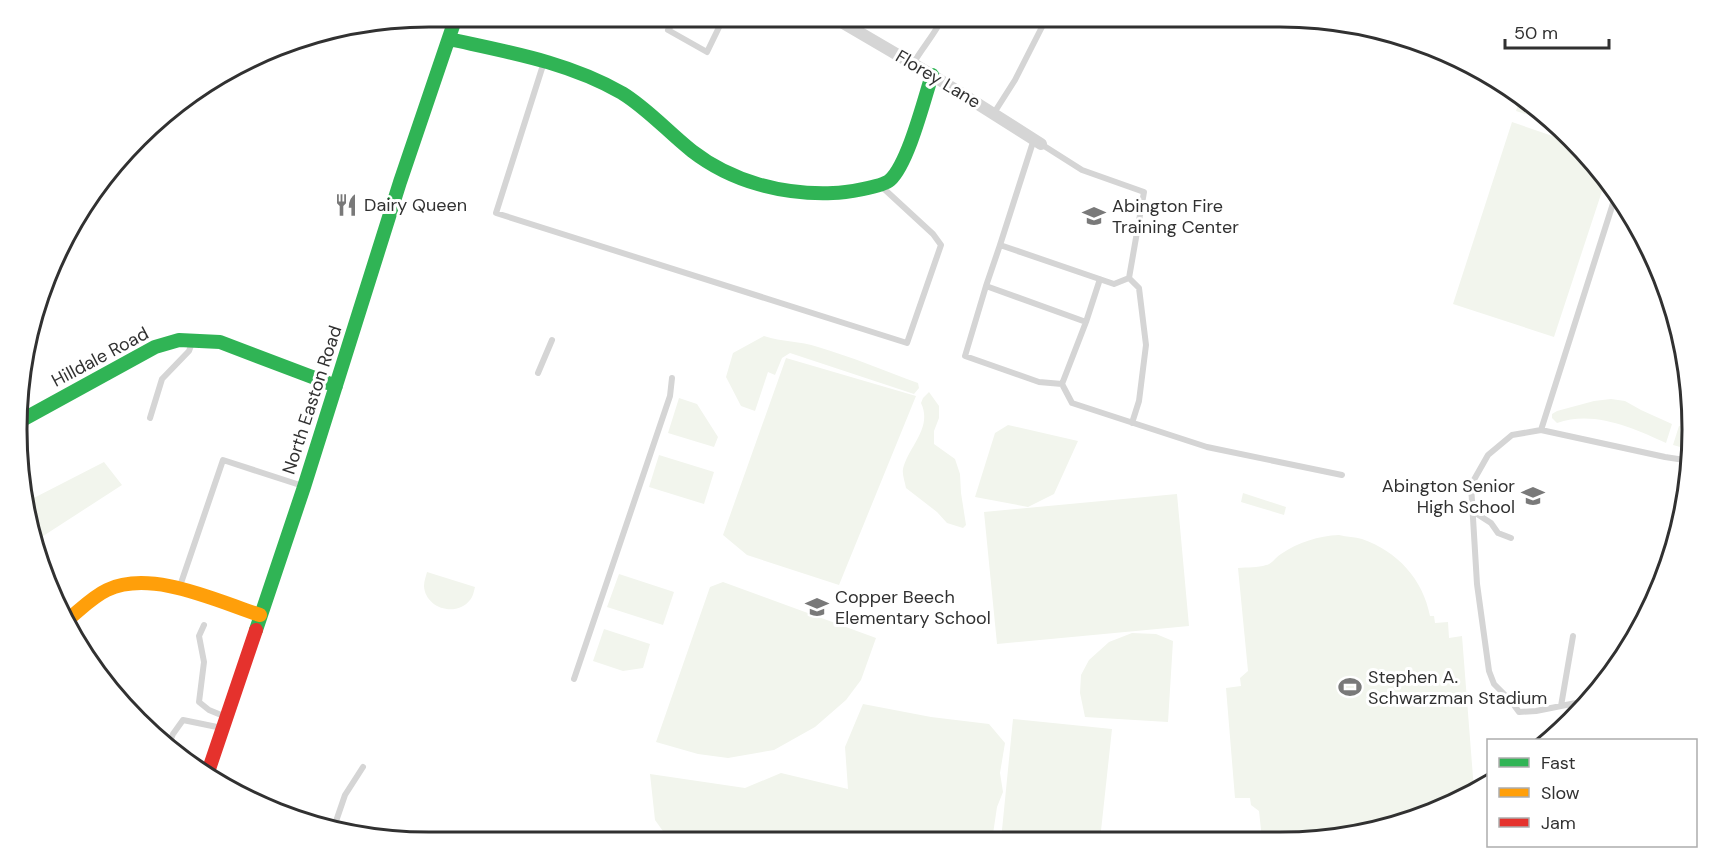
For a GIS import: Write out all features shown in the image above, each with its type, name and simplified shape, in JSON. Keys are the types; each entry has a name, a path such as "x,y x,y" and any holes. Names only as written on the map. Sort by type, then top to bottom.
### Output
{"street":[{"name":"North Easton Road","path":"210,766 304,486 390,211 453,27"},
{"name":"Florey Lane","path":"850,27 1037,141"},
{"path":"449,39 544,60 586,75 622,94 649,113 692,151 718,169 754,184 809,194 848,193 889,181 904,159 932,75"},
{"name":"Hilldale Road","path":"27,417 155,346 179,340 220,342 336,386"},
{"path":"73,615 109,589 131,583 148,582 179,588 260,615"}],"lane":[{"path":"670,27 668,30 707,52 719,27"},
{"path":"913,64 938,27"},
{"path":"994,113 1015,81 1042,27"},
{"path":"544,60 496,213 907,343 941,245 933,234 879,185"},
{"path":"1062,384 1039,382 965,356 986,286 1037,141 1082,170 1144,192 1129,278"},
{"path":"1540,430 1613,204"},
{"path":"1000,245 1114,284 1129,278"},
{"path":"1129,278 1139,288 1146,345 1139,401 1131,423"},
{"path":"1101,279 1062,384 1072,403 1207,447 1342,475"},
{"path":"986,286 1086,322"},
{"path":"150,418 162,379 189,351 193,340"},
{"path":"538,373 552,340"},
{"path":"574,679 670,396 672,378"},
{"path":"1574,704 1518,712 1511,701 1494,684 1489,671 1477,584 1471,485 1488,455 1512,435 1540,430 1681,460"},
{"path":"179,588 223,460 304,486"},
{"path":"1471,510 1491,523 1498,533 1510,538"},
{"path":"204,625 198,636 204,662 199,702 225,722"},
{"path":"1562,706 1573,636"},
{"path":"171,738 183,720 225,722"},
{"path":"336,821 345,795 363,767"}],"shaded area":[{"path":"1518,105 1532,116 1516,111"},
{"path":"1512,122 1556,137 1603,189 1554,337 1453,304"},
{"path":"764,336 811,345 843,355 918,383 919,388 914,394 790,353 782,358 775,375 768,372 755,411 741,406 726,377 733,353"},
{"path":"786,358 916,396 839,585 747,555 723,535"},
{"path":"929,392 939,406 934,444 955,459 960,474 966,525 963,528 947,523 937,512 906,488 903,476 906,461 924,421 921,403"},
{"path":"679,398 697,404 718,437 714,447 668,433"},
{"path":"1611,399 1625,401 1672,424 1666,443 1613,422 1585,419 1557,423 1552,418 1552,414 1557,411"},
{"path":"1008,425 1078,441 1054,494 1028,507 975,497 995,433"},
{"path":"1679,426 1682,427 1681,447 1673,445"},
{"path":"659,455 714,472 704,504 649,487"},
{"path":"104,462 122,485 42,537 33,498"},
{"path":"1243,493 1286,507 1284,515 1241,502"},
{"path":"1177,494 1189,626 997,644 984,512"},
{"name":"Stephen A. Schwarzman Stadium","path":"1339,535 1362,539 1386,551 1397,559 1415,579 1427,603 1430,616 1434,616 1435,623 1448,622 1449,638 1462,636 1473,782 1434,801 1384,818 1332,829 1261,832 1259,811 1251,805 1250,798 1235,798 1226,688 1241,686 1240,678 1248,671 1238,568 1260,567 1302,543"},
{"path":"427,572 475,587 472,597 457,608 442,608 435,605 426,594 424,584"},
{"path":"619,574 674,592 663,625 607,607"},
{"path":"723,582 876,638 861,680 846,700 815,727 774,750 728,758 698,754 656,742 710,587"},
{"path":"604,629 650,644 643,668 623,671 593,661"},
{"path":"1132,633 1156,634 1173,641 1168,722 1085,717 1080,693 1081,675 1089,660 1109,642"},
{"path":"863,704 931,717 989,724 1005,743 1000,773 1003,792 997,807 993,832 664,832 655,820 650,774 745,788 781,773 848,789 845,747"},
{"path":"1013,719 1112,729 1101,832 1002,832"}],"traffic: fast":[{"path":"256,630 304,487 400,182 453,27"},
{"path":"449,39 537,59 601,82 631,99 707,162 741,178 796,192 854,191 890,180 897,172 909,146 932,75"},
{"path":"27,417 155,347 179,340 220,342 336,386"}],"traffic: slow":[{"path":"73,615 107,590 124,584 143,583 184,589 260,615"}],"traffic: jam":[{"path":"210,766 256,630"}],"place":[{"name":"Dairy Queen","path":"346,205"},
{"name":"Abington Fire Training Center","path":"1094,216"},
{"name":"Abington Senior High School","path":"1533,496"},
{"name":"Copper Beech Elementary School","path":"817,607"},
{"name":"Stephen A. Schwarzman Stadium","path":"1350,687"}]}
